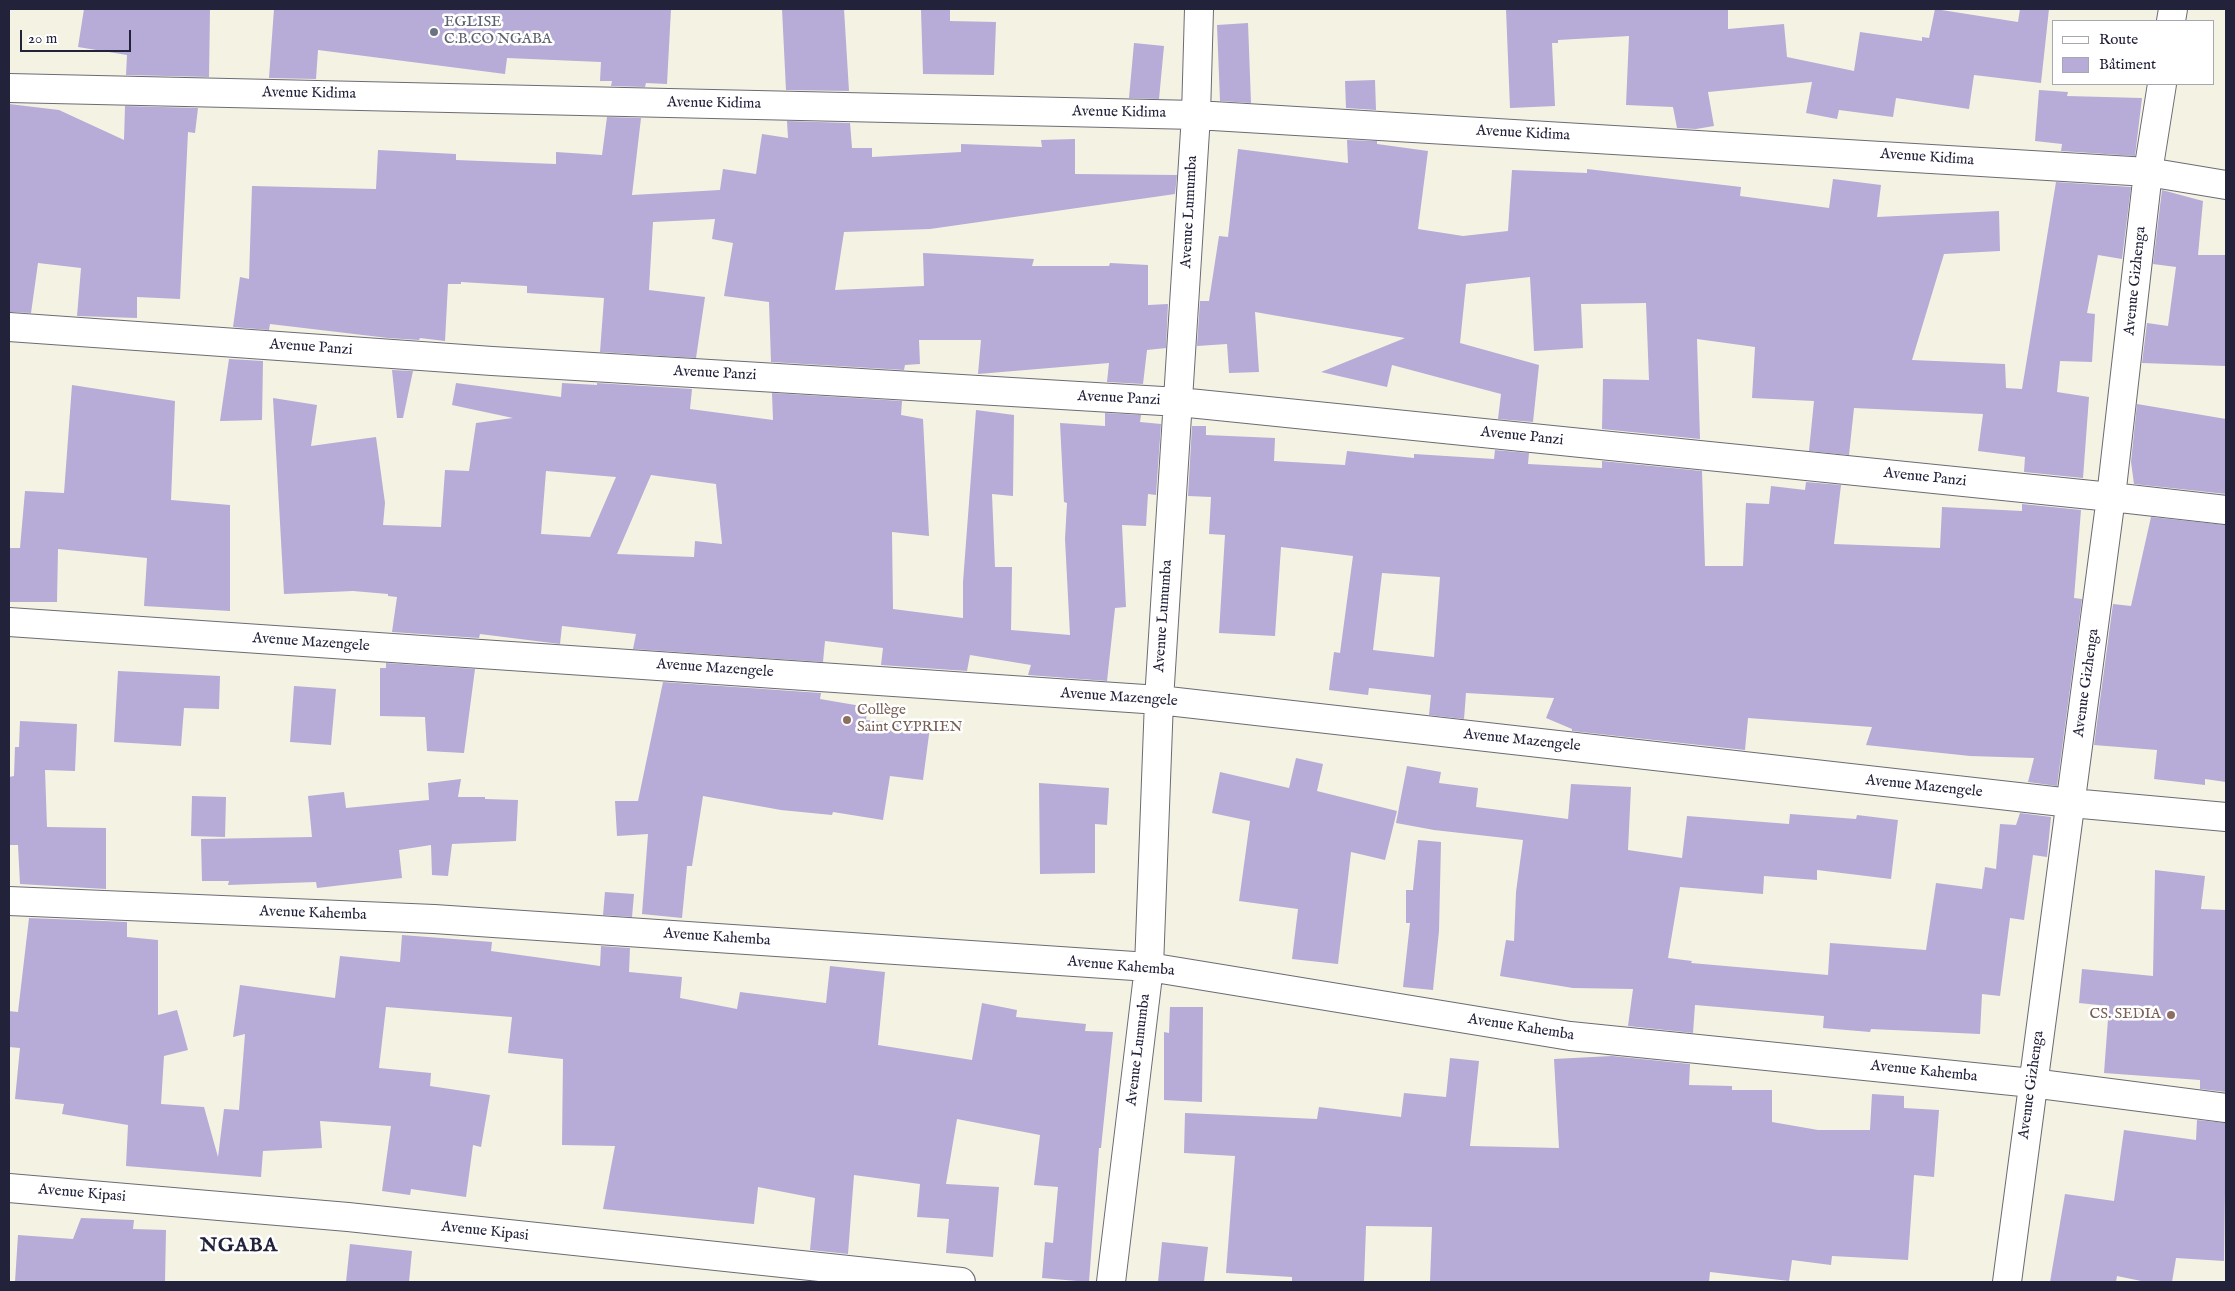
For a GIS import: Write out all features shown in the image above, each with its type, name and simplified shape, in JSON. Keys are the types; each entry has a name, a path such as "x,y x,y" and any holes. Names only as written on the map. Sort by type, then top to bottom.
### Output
{"street":[{"name":"Avenue Lumumba","path":"1111,1282 1149,967 1159,700 1196,115 1199,9"},
{"name":"Avenue Gizhenga","path":"2007,1282 2111,497 2148,172 2162,85"},
{"name":"Avenue Kidima","path":"9,88 1196,115 2148,172 2226,185"},
{"name":"Avenue Panzi","path":"9,327 492,361 1179,402 2226,510"},
{"name":"Avenue Mazengele","path":"9,622 1159,700 2071,803 2226,817"},
{"name":"Avenue Kahemba","path":"9,901 434,919 1149,967 1570,1036 2032,1083 2226,1108"},
{"name":"Avenue Kipasi","path":"9,1188 348,1217 962,1282"}],"building":[{"path":"84,9 210,9 209,77 126,75 127,55 78,47"},
{"path":"274,9 671,9 667,84 646,83 645,87 611,86 612,81 600,81 601,62 507,58 505,74 318,50 316,79 269,78"},
{"path":"782,9 844,9 849,91 786,90"},
{"path":"1506,9 1728,9 1728,29 1784,24 1787,57 1854,71 1860,32 1922,41 1922,37 1929,38 1935,9 2018,22 2020,9 2049,9 2041,83 1974,75 1969,109 1896,98 1893,117 1839,110 1837,119 1806,113 1812,82 1708,92 1714,126 1696,129 1677,128 1673,107 1626,105 1629,36 1558,40 1558,43 1552,43 1555,106 1510,108"},
{"path":"921,10 950,10 950,21 996,22 994,75 923,74"},
{"path":"1248,23 1251,103 1220,101 1217,25"},
{"path":"1134,43 1164,46 1159,99 1129,98"},
{"path":"1375,80 1376,110 1346,108 1345,81"},
{"path":"2039,90 2068,92 2067,96 2142,98 2135,156 2061,151 2062,144 2035,141"},
{"path":"9,104 59,110 124,140 125,106 198,108 195,133 188,132 180,299 137,297 137,318 77,316 81,268 38,263 31,313 9,312"},
{"path":"607,117 641,118 632,195 720,190 723,169 756,174 762,134 788,138 787,121 850,123 852,148 872,148 872,157 961,152 961,144 1042,147 1041,140 1075,139 1075,174 1177,175 1175,194 930,229 844,232 835,290 924,286 923,253 1034,259 1032,266 1109,266 1110,263 1148,265 1148,305 1168,304 1166,348 1147,350 1143,384 1107,382 1109,363 978,374 981,340 919,340 920,364 905,365 904,370 771,362 769,302 724,296 733,243 712,239 715,219 653,222 649,290 705,297 696,358 600,352 604,298 527,293 527,286 461,282 461,284 448,284 445,341 420,338 419,340 388,338 270,324 269,330 233,327 240,277 249,279 252,186 376,189 378,150 456,154 456,160 556,164 556,152 602,155"},
{"path":"1347,140 1377,141 1377,144 1428,151 1418,229 1463,236 1508,231 1512,170 1587,173 1587,169 1741,187 1740,196 1829,208 1833,179 1881,185 1877,217 1999,211 2000,251 1944,254 1912,360 2005,364 2006,388 2022,389 2056,182 2131,187 2122,259 2098,255 2087,313 2095,314 2092,362 2060,361 2057,392 2089,397 2083,478 2024,472 2025,457 1978,451 1983,414 1854,408 1849,455 1809,451 1814,401 1752,398 1755,347 1697,339 1700,439 1602,429 1603,379 1649,380 1646,303 1581,304 1583,348 1534,351 1530,277 1466,284 1460,343 1539,365 1533,422 1498,419 1501,394 1392,365 1387,387 1321,372 1405,338 1255,312 1259,372 1229,373 1227,344 1197,346 1200,301 1209,301 1219,236 1228,237 1238,149 1348,163"},
{"path":"2162,190 2203,201 2198,255 2226,255 2226,366 2142,363 2147,323 2168,326 2176,267 2153,264"},
{"path":"229,359 263,361 262,420 220,421"},
{"path":"392,370 413,371 403,418 397,418"},
{"path":"456,383 561,397 562,383 597,385 597,383 692,389 690,409 773,420 772,393 902,401 901,415 923,419 929,536 892,532 893,609 963,618 963,582 976,410 1014,415 1013,496 992,494 995,567 1012,567 1011,630 1070,635 1065,539 1067,503 1064,502 1060,423 1105,426 1105,413 1141,415 1140,422 1161,424 1156,495 1148,494 1146,526 1122,525 1126,607 1115,608 1107,681 1028,675 1031,665 970,655 967,671 881,665 883,648 825,641 823,662 633,649 636,634 562,626 560,644 480,634 479,638 392,632 397,597 388,596 388,594 353,591 284,594 273,398 317,405 311,446 376,437 385,503 383,525 441,527 445,470 469,471 476,423 513,418 452,405","holes":["546,471 616,477 590,537 541,534","651,475 716,484 722,544 695,541 694,557 617,554"]},
{"path":"72,385 175,401 171,500 230,505 230,611 144,606 147,558 58,549 57,602 9,602 9,548 20,548 25,491 64,493"},
{"path":"2137,404 2226,419 2226,494 2134,484 2131,462"},
{"path":"1192,426 1206,426 1206,435 1275,438 1274,461 1345,465 1347,451 1414,458 1414,454 1494,459 1495,450 1529,453 1528,464 1602,468 1602,461 1702,471 1705,566 1743,566 1746,503 1769,504 1771,486 1805,490 1806,482 1841,485 1834,544 1940,548 1942,507 2022,511 2022,504 2081,510 2074,598 2082,599 2057,786 2028,782 2034,758 1970,756 1866,745 1872,727 1748,718 1745,750 1572,731 1572,729 1546,718 1554,698 1466,693 1464,719 1429,715 1431,695 1369,688 1368,695 1329,690 1334,652 1340,653 1353,556 1281,547 1275,636 1219,633 1225,535 1209,534 1211,497 1188,496","holes":["1382,573 1440,577 1434,657 1373,650"]},
{"path":"2151,517 2226,525 2226,782 2205,779 2205,785 2154,779 2157,750 2094,745 2113,604 2131,606"},
{"path":"386,663 475,669 464,753 427,751 425,717 380,716 380,668 386,668"},
{"path":"118,671 220,676 219,709 184,708 181,746 114,742"},
{"path":"663,682 821,693 820,699 867,707 866,720 930,727 923,780 890,776 883,820 833,812 832,815 781,810 703,796 692,866 687,866 682,918 642,914 648,834 617,836 615,801 638,801"},
{"path":"294,686 336,689 331,745 290,742"},
{"path":"20,721 77,724 75,771 45,770 47,827 106,828 106,889 20,884 18,845 9,845 9,777 14,776 15,747 19,747"},
{"path":"1296,758 1323,764 1317,791 1397,811 1385,860 1351,852 1338,964 1292,959 1298,909 1239,901 1250,821 1212,813 1220,772 1289,788"},
{"path":"1407,766 1441,772 1439,783 1478,788 1476,807 1568,819 1571,784 1631,787 1628,850 1682,858 1687,816 1789,824 1790,814 1856,819 1857,815 1898,820 1891,879 1817,870 1817,880 1764,876 1763,894 1680,887 1668,958 1692,961 1691,963 1828,975 1830,943 1926,950 1936,883 1982,889 1985,867 1996,869 2000,824 2016,825 2020,813 2051,817 2047,857 2033,855 2024,920 2010,918 2000,996 1982,994 1980,1034 1871,1029 1870,1032 1823,1028 1824,1016 1695,1005 1693,1033 1628,1026 1633,989 1573,988 1500,976 1506,940 1514,941 1516,892 1523,840 1434,830 1396,823"},
{"path":"461,779 458,797 518,800 516,841 452,844 448,876 432,875 431,845 399,850 402,878 317,888 316,882 228,885 229,881 202,881 201,839 312,837 308,796 344,792 346,808 429,800 428,783"},
{"path":"1039,783 1109,788 1107,825 1095,824 1095,873 1040,874"},
{"path":"192,796 226,797 225,837 191,836"},
{"path":"1418,840 1441,842 1439,931 1433,990 1403,987 1410,923 1406,923 1406,890 1413,890"},
{"path":"2155,870 2205,876 2201,909 2226,910 2226,1092 2200,1089 2200,1080 2104,1073 2109,1006 2079,1003 2082,969 2153,976"},
{"path":"605,892 634,894 632,917 603,915"},
{"path":"29,918 127,922 127,937 158,940 158,1015 177,1010 188,1050 164,1056 161,1104 204,1107 218,1157 224,1109 239,1110 245,1034 233,1037 240,985 335,998 340,956 400,962 402,935 492,942 491,951 600,966 601,946 630,948 629,972 682,977 680,998 737,1009 740,992 826,1003 830,966 885,972 878,1045 972,1060 982,1003 1017,1010 1016,1017 1086,1024 1085,1031 1113,1032 1101,1148 1099,1148 1089,1282 1042,1278 1045,1242 1053,1243 1058,1187 1034,1185 1040,1135 957,1119 946,1184 999,1187 993,1257 946,1253 949,1219 917,1217 920,1184 854,1175 848,1254 810,1250 815,1198 758,1187 754,1224 603,1209 615,1146 562,1145 563,1059 508,1053 512,1017 386,1007 379,1068 431,1073 430,1086 490,1095 481,1147 473,1145 466,1197 411,1189 410,1195 382,1191 391,1126 320,1121 322,1148 263,1151 261,1177 126,1166 128,1125 62,1114 64,1104 15,1099 20,1048 9,1047 9,1011 18,1012"},
{"path":"1170,1007 1203,1007 1202,1102 1164,1100 1164,1032 1169,1033"},
{"path":"1612,1056 1690,1064 1689,1085 1732,1086 1732,1090 1772,1090 1772,1122 1818,1130 1870,1130 1872,1094 1904,1096 1904,1108 1939,1110 1934,1177 1914,1175 1908,1260 1832,1256 1831,1265 1792,1260 1789,1281 1710,1272 1709,1282 1430,1282 1432,1227 1366,1226 1364,1282 1292,1282 1292,1277 1226,1273 1235,1156 1184,1153 1185,1113 1317,1119 1319,1107 1401,1117 1404,1093 1446,1097 1450,1058 1479,1061 1470,1146 1559,1148 1554,1059"},
{"path":"2197,1120 2226,1123 2224,1261 2176,1258 2172,1282 2146,1282 2117,1276 2116,1282 2050,1282 2065,1194 2114,1201 2124,1130 2196,1140"},
{"path":"81,1218 134,1220 133,1229 166,1230 165,1282 15,1282 18,1235 73,1239"},
{"path":"1162,1242 1208,1247 1204,1282 1158,1282"},
{"path":"350,1244 412,1251 409,1282 346,1282"}],"place":[{"name":"EGLISE C.B.CO NGABA","path":"434,32"},
{"name":"Collège Saint CYPRIEN","path":"847,720"},
{"name":"CS. SEDIA","path":"2171,1015"}],"district":[{"name":"NGABA","path":"239,1247"}]}
